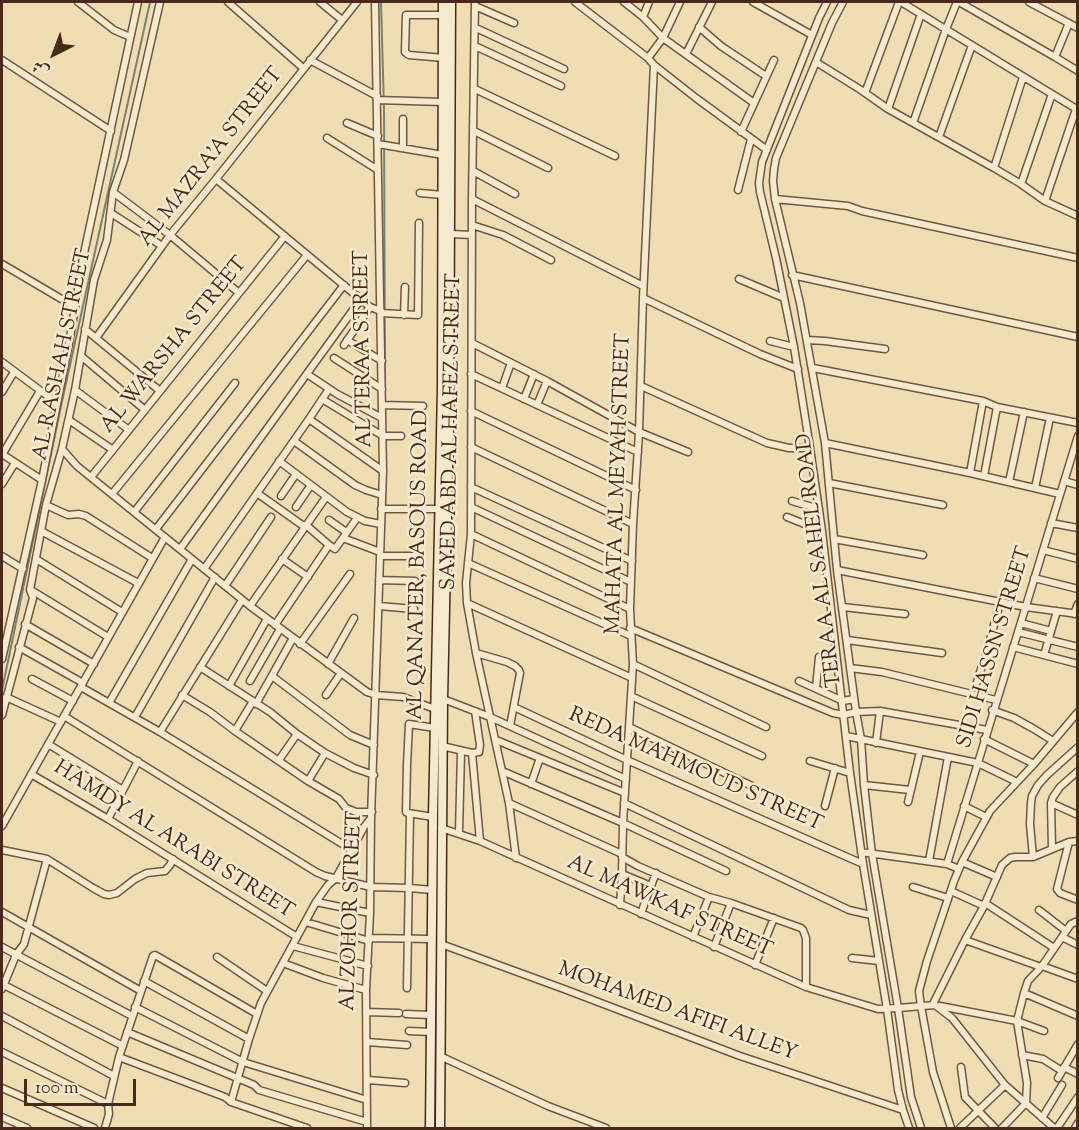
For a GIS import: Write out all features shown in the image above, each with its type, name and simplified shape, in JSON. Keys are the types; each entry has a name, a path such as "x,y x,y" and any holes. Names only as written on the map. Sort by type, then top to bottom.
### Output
{"main road":[{"name":"AL QANATER, BASOUS ROAD","path":"430,1128 433,816 442,387 443,2"},
{"name":"AL QANATER, BASOUS ROAD","path":"440,1128 442,746 450,427 451,2"}],"street":[{"path":"78,2 114,30 130,37"},
{"name":"AL RASHAH STREET","path":"2,658 42,480 64,371 83,258 138,2"},
{"name":"AL RASHAH STREET","path":"2,715 33,598 30,590 40,531 69,420 94,279 107,240 113,192 124,160 160,2"},
{"path":"228,2 303,68"},
{"path":"320,2 342,20"},
{"name":"AL MAZRA'A STREET","path":"96,338 170,235 357,2"},
{"name":"AL TERAA STREET","path":"375,2 383,436 376,695"},
{"path":"575,2 767,150"},
{"path":"624,2 643,17 663,38 754,103"},
{"path":"643,17 649,2"},
{"path":"648,58 663,38 680,2"},
{"path":"686,54 712,2"},
{"path":"753,2 812,35"},
{"name":"TERAA AL SAHEL ROAD","path":"827,2 767,150 761,166 759,183 798,369 819,508 861,852 898,1090 909,1128"},
{"name":"TERAA AL SAHEL ROAD","path":"843,2 776,158 775,199 800,303 825,443 837,570 861,739 873,854 911,1097 921,1128"},
{"path":"866,93 900,2 1077,109 1045,201"},
{"path":"914,123 946,29 958,2 1077,71"},
{"path":"1029,2 1077,28"},
{"path":"475,4 514,23"},
{"name":"SAYED ABD AL HAFEZ STREET","path":"475,4 471,534 466,583 467,603 476,653 509,803 516,858"},
{"path":"888,109 921,14"},
{"path":"443,15 406,15 405,52 409,56 444,58"},
{"path":"1055,57 1069,23"},
{"path":"699,27 721,46 766,76"},
{"path":"476,28 564,69"},
{"path":"939,137 972,45"},
{"path":"475,46 561,86"},
{"path":"2,60 111,131"},
{"path":"310,60 377,98 443,102"},
{"path":"741,132 774,60"},
{"path":"816,62 888,109 994,168 1045,201 1077,216"},
{"name":"MAHATA AL MEYAH STREET","path":"620,905 624,803 632,696 630,609 654,65"},
{"path":"994,168 1023,77"},
{"path":"475,89 615,156"},
{"path":"1021,184 1052,94"},
{"path":"403,148 404,119"},
{"path":"347,123 378,140 403,148 443,155"},
{"path":"474,131 548,168"},
{"path":"327,138 378,170"},
{"path":"738,190 751,139"},
{"path":"473,171 515,194"},
{"path":"216,179 370,307 381,312 418,315 419,223"},
{"path":"113,192 170,235 239,293"},
{"path":"420,193 443,195"},
{"path":"472,199 643,286"},
{"path":"775,199 848,206 866,212 1077,258"},
{"path":"111,213 162,246"},
{"path":"472,225 502,235 550,260"},
{"path":"451,234 472,235"},
{"name":"AL WARSHA STREET","path":"91,477 285,236"},
{"path":"112,494 307,255"},
{"path":"2,264 75,307"},
{"path":"792,275 1077,337"},
{"path":"739,279 784,298"},
{"path":"156,529 344,285"},
{"path":"404,315 405,286"},
{"path":"643,298 760,354 798,369"},
{"path":"180,549 361,299"},
{"path":"370,307 345,342 382,361"},
{"path":"85,329 160,391"},
{"path":"770,340 794,347"},
{"path":"807,340 885,349"},
{"path":"472,343 534,374 639,432 688,452"},
{"path":"81,356 145,410"},
{"path":"334,358 382,389"},
{"path":"2,362 57,403"},
{"path":"502,388 511,363"},
{"path":"813,368 983,401 997,407 1077,423"},
{"path":"2,392 15,372"},
{"path":"307,374 329,389 382,418"},
{"path":"471,374 638,452"},
{"path":"524,399 534,374"},
{"path":"537,405 547,381"},
{"path":"135,511 235,383"},
{"path":"641,386 767,443 789,448 810,448"},
{"path":"204,569 329,389"},
{"path":"75,390 129,430"},
{"path":"40,391 2,455 42,480"},
{"path":"322,399 383,436 401,436"},
{"path":"970,473 983,401"},
{"path":"382,405 423,406"},
{"path":"984,476 997,407"},
{"path":"471,411 636,490"},
{"path":"1009,482 1024,412"},
{"path":"1035,488 1050,418"},
{"path":"309,419 383,471"},
{"path":"69,420 113,450"},
{"name":"SIDI HASSN STREET","path":"946,864 1064,481 1074,458 1077,439"},
{"path":"294,441 355,485 382,495"},
{"path":"825,443 1060,494"},
{"path":"471,447 633,524"},
{"path":"62,449 77,466 267,620 367,692 403,697 435,708"},
{"path":"279,461 357,518 381,524"},
{"path":"2,484 15,463"},
{"path":"281,496 296,474"},
{"path":"1064,481 1077,485"},
{"path":"829,483 943,504"},
{"path":"296,507 311,485"},
{"path":"471,487 632,561"},
{"path":"256,493 302,525 306,525 335,549 357,518"},
{"path":"250,606 326,497"},
{"path":"792,501 819,508"},
{"path":"46,505 68,515 86,516 152,558"},
{"path":"471,507 631,582"},
{"path":"381,509 439,509"},
{"path":"225,586 271,517"},
{"path":"787,517 822,531"},
{"path":"329,520 344,535 380,554 415,556"},
{"path":"1051,523 1077,528"},
{"path":"40,531 138,583"},
{"path":"471,534 630,609"},
{"path":"2,826 165,537"},
{"path":"834,539 923,555"},
{"path":"250,681 278,627 329,546"},
{"path":"1043,550 1077,559"},
{"path":"2,556 22,569"},
{"path":"36,559 122,612"},
{"path":"109,703 192,559"},
{"path":"282,560 308,577"},
{"path":"468,563 631,636"},
{"path":"837,570 1026,607 1076,614 1077,604"},
{"path":"300,644 350,574"},
{"path":"135,717 215,577"},
{"path":"1034,578 1077,589"},
{"path":"379,580 415,581"},
{"path":"30,590 108,637"},
{"path":"160,732 242,600"},
{"path":"977,682 1000,602"},
{"path":"467,603 632,678"},
{"path":"379,606 414,609"},
{"path":"843,607 905,614"},
{"path":"1044,655 1057,611"},
{"path":"328,664 354,618"},
{"path":"2,620 9,625"},
{"path":"229,686 267,620"},
{"path":"1021,623 1051,631"},
{"path":"25,624 94,663"},
{"path":"630,628 824,711 844,715 880,711 987,730"},
{"path":"1018,632 1077,647"},
{"path":"235,731 272,676 293,638"},
{"path":"847,640 942,653"},
{"path":"19,647 352,850"},
{"path":"1013,647 1077,664"},
{"path":"476,653 507,662 519,670 510,726"},
{"path":"816,688 819,657"},
{"path":"633,664 766,727"},
{"path":"200,667 325,753 354,768 374,775"},
{"path":"850,668 882,672 996,700"},
{"path":"326,695 341,673"},
{"path":"272,676 350,735 374,745"},
{"path":"32,679 73,701"},
{"path":"799,681 843,701 854,699"},
{"path":"182,695 308,781 339,799 346,808 372,815 336,878 328,885 316,903 267,991 257,1014 231,1102"},
{"name":"AL ZOHOR STREET","path":"367,1125 366,990 376,695"},
{"path":"632,696 762,756"},
{"path":"6,697 62,719 138,761 316,872 371,887 433,890"},
{"path":"443,699 490,717 626,779"},
{"name":"REDA MAHMOUD STREET","path":"514,707 627,760 863,864"},
{"path":"992,710 1024,724 1053,741"},
{"path":"442,746 478,753 480,749 474,711"},
{"path":"876,743 880,711"},
{"path":"951,1128 933,1072 921,1006 919,991 927,961 961,866 986,817 1077,712"},
{"path":"1072,719 1077,725"},
{"path":"433,816 406,812 409,724 435,728"},
{"path":"629,727 754,787"},
{"path":"279,760 297,734"},
{"path":"846,736 978,763 1017,782"},
{"path":"984,739 1034,764"},
{"path":"496,740 625,793"},
{"path":"48,744 123,790"},
{"path":"1033,857 1030,824 1031,802 1035,790 1047,775 1077,747"},
{"path":"459,833 461,751"},
{"path":"908,802 920,752"},
{"path":"308,781 325,753"},
{"path":"471,753 480,841"},
{"path":"929,861 948,757"},
{"path":"531,784 540,758"},
{"path":"108,819 138,761"},
{"path":"810,761 850,773"},
{"path":"825,806 835,768"},
{"path":"502,771 726,871"},
{"path":"1052,848 1051,803 1056,792 1077,771"},
{"name":"HAMDY AL ARABI STREET","path":"31,774 108,819 297,937"},
{"path":"864,785 910,790"},
{"path":"509,803 622,856 638,866 709,897 801,927 805,934 806,987"},
{"path":"624,803 849,910 871,915"},
{"path":"1051,803 1077,815"},
{"path":"964,806 986,817"},
{"path":"407,988 410,813"},
{"name":"AL MAWKAF STREET","path":"441,828 480,841 806,987 872,1008 935,1005"},
{"path":"935,1005 1002,865 1010,858 1033,857 1052,848 1077,841"},
{"path":"1069,842 1057,889 1060,893 1077,900"},
{"path":"2,850 46,859 93,888 109,895 117,893 147,873 165,871 173,859"},
{"path":"861,852 961,866 997,877"},
{"path":"46,859 24,944 16,955 2,986 123,1046"},
{"path":"641,914 656,873"},
{"path":"622,874 651,886"},
{"path":"912,887 948,898"},
{"path":"951,891 984,905 1054,948"},
{"path":"693,937 709,897"},
{"path":"316,903 370,913"},
{"path":"714,947 731,903"},
{"path":"1039,910 1077,945"},
{"path":"2,912 141,991"},
{"path":"755,965 774,918"},
{"path":"306,922 369,939 432,939"},
{"path":"1002,1128 1026,1103 1027,1083 1017,1021 1028,981 1076,922"},
{"path":"965,940 1077,979"},
{"name":"MOHAMED AFIFI ALLEY","path":"441,944 740,1056 903,1110"},
{"path":"292,946 368,966"},
{"path":"2,947 132,1016"},
{"path":"105,1128 119,1057 154,955 257,1014"},
{"path":"217,957 267,991"},
{"path":"852,958 879,961"},
{"path":"283,963 323,978 366,990"},
{"path":"144,981 249,1039"},
{"path":"1024,993 1077,1016"},
{"path":"935,1005 1017,1021 1044,1031"},
{"path":"935,1005 952,1018 1005,1085 1056,1128 1077,1098"},
{"path":"135,1007 243,1062 368,1100"},
{"path":"366,1012 431,1015"},
{"path":"2,1016 114,1076"},
{"path":"409,1031 431,1032"},
{"path":"127,1032 254,1085 259,1090 367,1125"},
{"path":"367,1042 407,1045"},
{"path":"1058,1078 1077,1044"},
{"path":"2,1052 108,1104"},
{"path":"1022,1054 1043,1059 1077,1074"},
{"path":"440,1056 548,1106 606,1128"},
{"path":"119,1057 225,1097 231,1102 306,1128"},
{"path":"961,1067 964,1094 995,1128"},
{"path":"368,1080 405,1083"},
{"path":"960,1128 1005,1085"},
{"path":"1042,1128 1062,1085"},
{"path":"2,1088 94,1128"},
{"path":"2,1118 27,1128"},
{"path":"1075,1128 1077,1123"}],"waterway":[{"path":"2,690 61,406 150,2"},
{"path":"381,2 384,110 385,387"}]}
